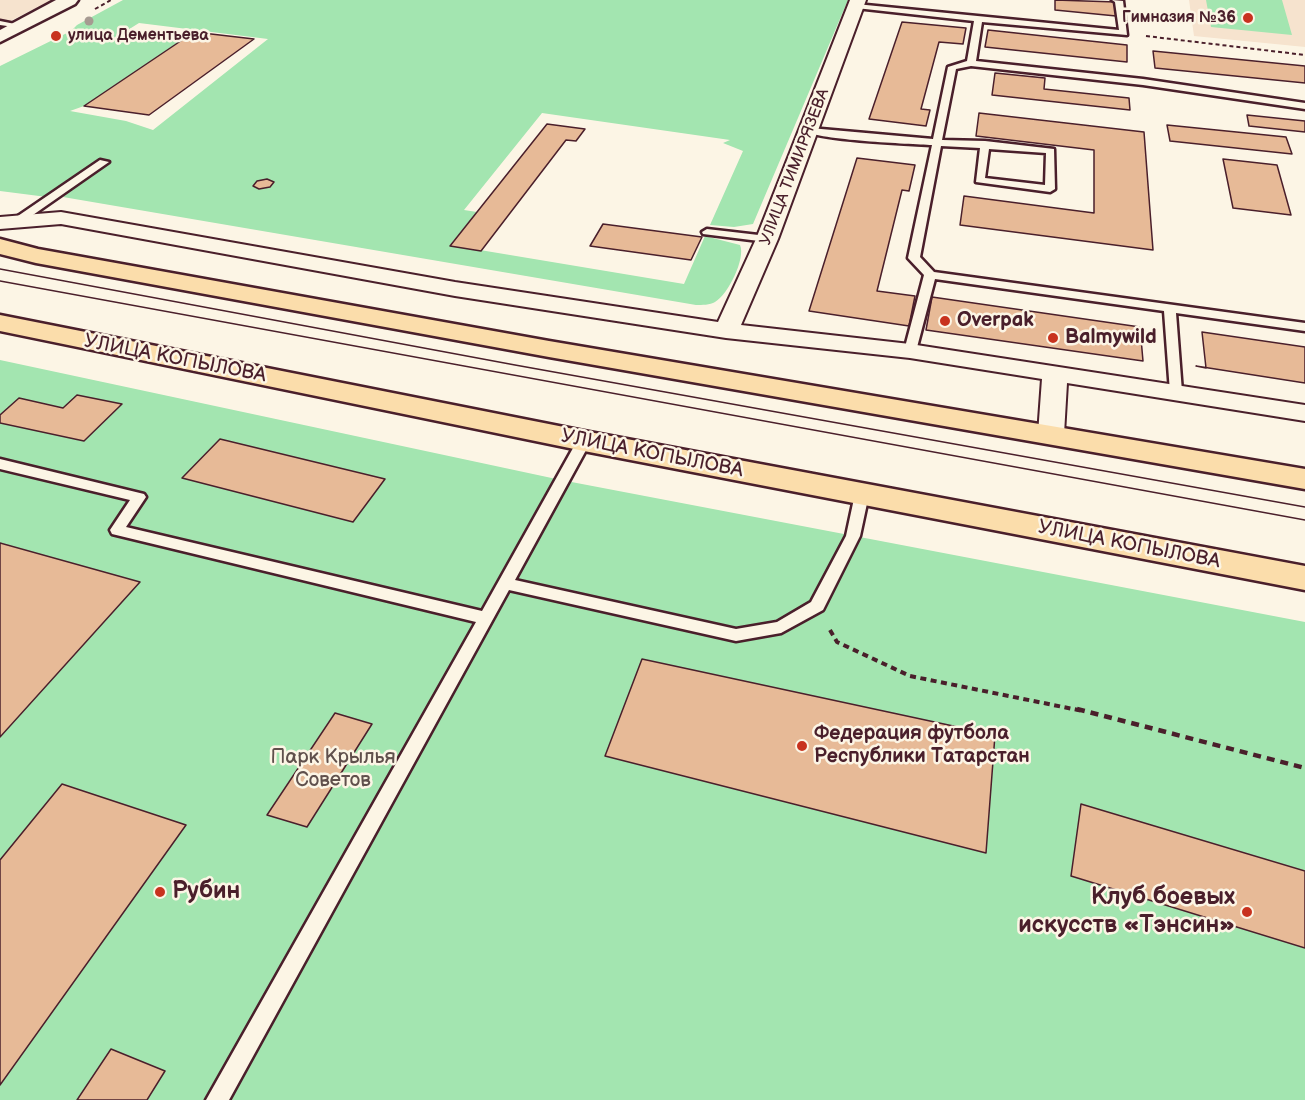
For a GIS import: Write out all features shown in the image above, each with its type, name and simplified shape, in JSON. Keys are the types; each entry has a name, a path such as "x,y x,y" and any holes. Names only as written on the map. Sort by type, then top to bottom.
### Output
{"main road":[{"path":"0,37 69,0"},
{"path":"0,246 36,256 549,349 1305,479"},
{"name":"УЛИЦА КОПЫЛОВА","path":"0,323 584,441 1305,578"}],"street":[{"name":"УЛИЦА ТИМИРЯЗЕВА","path":"726,331 767,239 857,3"},
{"path":"8,223 61,218 455,289 726,331 910,351 1055,372 1305,413"},
{"path":"1051,434 1055,372"}],"lane":[{"path":"857,3 978,19 1124,33 1119,1 1116,0"},
{"path":"971,63 978,19"},
{"path":"0,23 21,26"},
{"path":"1305,106 1143,82 971,63 952,67 914,258 930,275 1305,327"},
{"path":"810,131 937,144 985,144 1051,151 1050,189 980,180 985,144"},
{"path":"8,223 104,162"},
{"path":"707,232 767,239"},
{"path":"910,351 930,275"},
{"path":"1170,309 1176,392"},
{"path":"217,1100 584,441"},
{"path":"0,464 139,497 117,530 486,618"},
{"path":"504,583 736,635 781,627 817,606 854,536 862,494"}],"path":[{"path":"1124,33 1305,55"},
{"path":"817,606 837,642 910,676 1079,710 1305,768"}],"shaded area":[{"path":"0,0 52,0 0,26"},
{"name":"Гимназия №36","path":"1189,0 1305,0 1305,47 1194,36"}],"green space":[{"path":"123,0 848,0 753,224 734,227 710,225 743,151 723,143 730,140 542,113 464,210 477,212 450,245 684,284 705,236 740,245 738,267 725,292 715,302 701,305 63,197 90,176 98,162 47,197 0,191 0,66 71,31 77,25","holes":["139,23 268,39 153,130 126,121 70,111 84,106 179,42 123,33"]},
{"path":"1206,0 1282,0 1292,35 1211,27"},
{"name":"Парк Крылья Советов","path":"0,360 561,480 1305,622 1305,1100 0,1100"}],"building":[{"path":"1055,0 1116,2 1116,16 1055,10"},
{"path":"902,22 966,28 963,44 939,42 921,109 930,110 926,126 869,119"},
{"path":"988,30 1127,45 1127,62 985,47"},
{"path":"194,32 254,39 149,115 84,106"},
{"path":"1153,51 1305,66 1305,83 1155,68"},
{"path":"995,73 1045,78 1044,89 1129,98 1130,110 992,95"},
{"path":"979,113 1144,132 1153,250 960,225 964,196 1094,213 1094,150 976,136"},
{"path":"1247,115 1305,121 1305,132 1249,126"},
{"path":"547,124 585,129 576,141 566,140 481,251 450,246"},
{"path":"1167,125 1286,137 1292,154 1170,141"},
{"path":"857,158 915,165 909,191 902,190 877,291 915,296 909,326 809,311"},
{"path":"1223,159 1277,165 1291,215 1233,208"},
{"path":"267,179 274,182 270,187 259,189 253,186 257,181"},
{"path":"603,224 702,237 691,260 590,246"},
{"path":"932,297 1140,327 1143,361 926,330"},
{"path":"1202,332 1305,347 1305,383 1206,368"},
{"path":"77,395 122,404 84,441 0,423 0,415 19,398 63,408"},
{"path":"220,439 385,479 353,522 182,478"},
{"path":"0,543 140,582 0,737"},
{"name":"Федерация футбола Республики Татарстан","path":"642,659 995,735 986,853 605,756"},
{"path":"335,713 372,724 307,827 267,815"},
{"path":"62,784 186,825 0,1085 0,860"},
{"name":"Клуб боевых искусств «Тэнсин»","path":"1081,804 1305,871 1305,948 1071,876"},
{"path":"111,1049 165,1071 147,1100 77,1100"}],"tram line":[{"path":"0,269 515,365 1305,507"},
{"path":"0,281 1305,520"}],"place":[{"name":"Гимназия №36","path":"1248,18"},
{"name":"улица Дементьева","path":"56,36"},
{"name":"Overpak","path":"945,321"},
{"name":"Balmywild","path":"1053,338"},
{"name":"Федерация футбола Республики Татарстан","path":"802,746"},
{"name":"Рубин","path":"160,892"},
{"name":"Клуб боевых искусств «Тэнсин»","path":"1247,912"}]}
